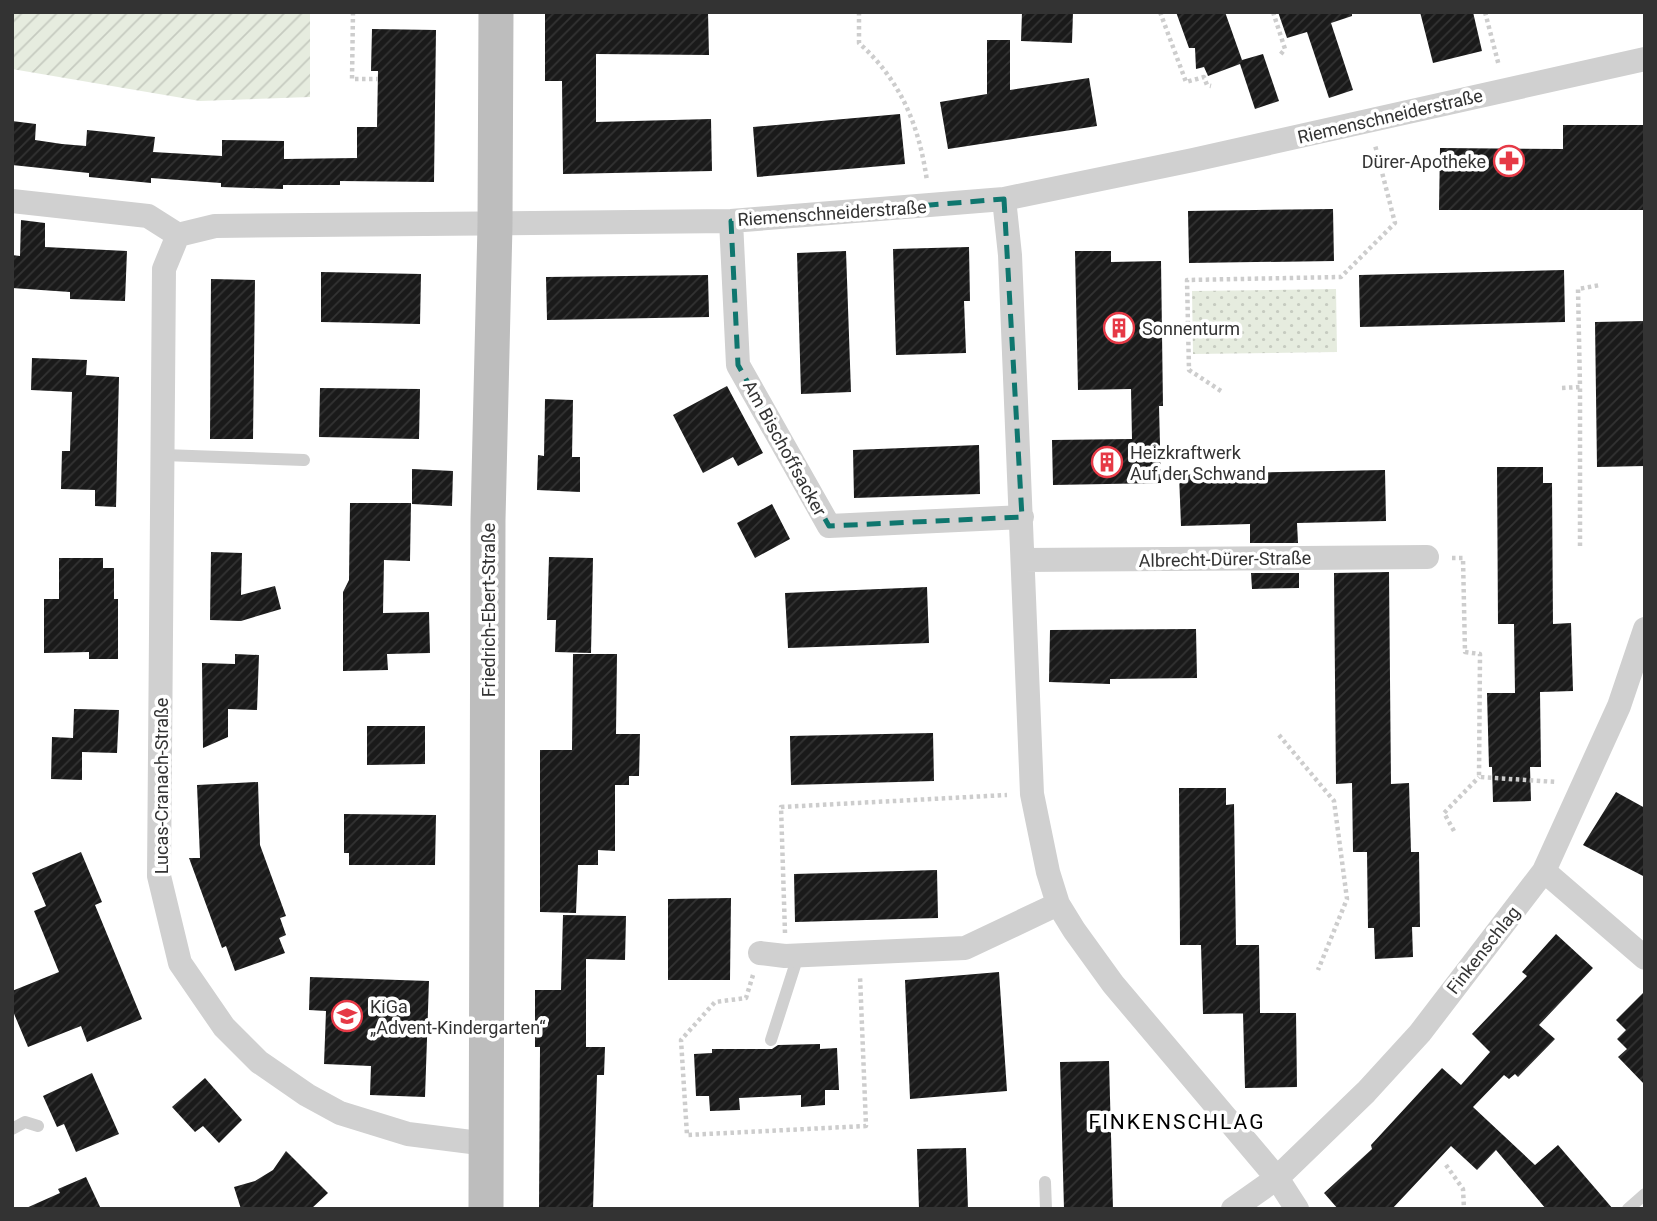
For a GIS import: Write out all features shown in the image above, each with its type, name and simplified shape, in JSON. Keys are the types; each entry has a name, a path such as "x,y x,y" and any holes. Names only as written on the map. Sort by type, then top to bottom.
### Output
{"street":[{"name":"Friedrich-Ebert-Straße","path":"486,1209 488,520 495,225 496,12"},
{"name":"Riemenschneiderstraße","path":"178,235 215,226 731,221 1004,199 1645,59"},
{"path":"1004,199 1010,256 1032,794 1045,860 1058,904 1113,984 1277,1178 1297,1209"},
{"path":"12,201 148,216 178,235"},
{"name":"Am Bischoffsacker","path":"731,221 738,365 829,526 1022,517"},
{"name":"Lucas-Cranach-Straße","path":"178,235 164,269 159,876 180,963 224,1027 259,1062 307,1095 340,1113 408,1134 486,1144"},
{"name":"Albrecht-Dürer-Straße","path":"1023,560 1427,557"},
{"name":"Finkenschlag","path":"1233,1209 1277,1178 1366,1092 1420,1033 1544,871 1586,784 1619,706 1645,629"},
{"path":"1544,871 1645,958"},
{"path":"760,953 791,956 965,948 1058,904"}],"lane":[{"path":"163,455 303,460"},
{"path":"771,1040 791,956"},
{"path":"12,1129 25,1122 38,1126"},
{"path":"1045,1182 1046,1209"},
{"path":"1628,1209 1645,1194"}],"path":[{"path":"353,12 352,79 377,79"},
{"path":"859,12 859,43 881,63 897,85 914,127 923,155 930,206"},
{"path":"1160,12 1186,82 1204,77 1206,85 1211,86"},
{"path":"1273,12 1285,49 1280,55"},
{"path":"1485,12 1505,91"},
{"path":"1221,391 1189,370 1187,280 1341,277 1395,223 1370,121"},
{"path":"1580,546 1578,289 1600,285"},
{"path":"1562,388 1580,387"},
{"path":"1427,557 1463,558 1465,652 1480,653 1479,777 1444,813 1454,831"},
{"path":"1279,736 1334,801 1347,899 1318,970"},
{"path":"1479,777 1586,784"},
{"path":"791,956 781,807 1032,794"},
{"path":"760,953 746,998 715,1002 681,1040 687,1135 866,1126 859,954"},
{"path":"1446,1165 1464,1189 1464,1209"}],"highlighted area":[{"path":"1004,199 1022,517 829,526 738,365 731,221"}],"shaded area":[{"path":"12,12 310,12 310,97 200,101 12,69"},
{"path":"1336,289 1337,352 1193,354 1192,291"}],"building":[{"path":"545,12 708,12 709,55 596,54 596,122 711,119 712,171 563,174 562,81 545,81"},
{"path":"1022,12 1073,12 1072,43 1021,41"},
{"path":"1176,12 1225,12 1242,60 1263,54 1279,101 1255,109 1240,64 1208,76 1204,67 1196,69 1195,48 1189,48"},
{"path":"1278,12 1352,12 1352,16 1331,23 1353,90 1329,98 1307,32 1287,38"},
{"path":"1420,12 1473,12 1482,51 1433,63"},
{"path":"372,29 436,30 434,182 340,181 340,185 283,185 283,189 221,187 221,183 151,178 151,183 12,165 12,121 36,124 35,140 62,144 86,146 87,130 155,137 153,152 222,156 222,140 284,141 284,159 357,158 357,127 377,127 378,71 371,71"},
{"path":"987,40 1010,40 1010,90 1089,78 1097,126 948,149 940,102 987,94"},
{"path":"900,114 905,164 757,177 753,127"},
{"path":"1563,125 1645,125 1645,210 1439,210 1440,148 1563,149"},
{"path":"1333,209 1334,261 1189,263 1188,211"},
{"path":"21,220 45,223 45,247 127,251 125,301 70,299 70,292 12,288 12,255 20,256"},
{"path":"969,247 970,301 964,301 966,353 896,355 893,249"},
{"path":"846,251 851,392 801,394 797,253"},
{"name":"Sonnenturm","path":"1075,251 1111,251 1111,262 1161,261 1161,483 1053,485 1052,440 1132,439 1131,389 1078,390"},
{"path":"1564,270 1565,322 1360,327 1359,275"},
{"path":"321,272 421,274 420,324 321,322"},
{"path":"708,275 709,317 547,320 546,277"},
{"path":"211,279 255,280 253,439 210,439"},
{"path":"1645,321 1645,466 1597,467 1595,322"},
{"path":"32,358 87,360 86,375 119,377 116,507 95,506 95,490 61,489 62,451 70,451 72,392 31,390"},
{"path":"727,386 763,453 738,466 733,457 703,473 673,415"},
{"path":"320,388 420,389 419,439 319,437"},
{"path":"545,399 573,400 572,457 580,457 580,492 537,490 538,455 544,456"},
{"path":"979,445 980,494 854,498 853,450"},
{"path":"1497,467 1543,467 1543,483 1552,483 1553,624 1571,623 1573,691 1540,692 1541,767 1530,767 1531,801 1493,802 1492,767 1489,767 1487,693 1515,693 1514,624 1498,624"},
{"path":"412,469 453,471 452,506 412,504"},
{"path":"1385,470 1386,521 1297,523 1298,543 1250,543 1250,524 1181,526 1179,474"},
{"path":"350,503 411,503 410,561 384,560 383,613 429,612 430,653 387,654 388,670 343,671 343,592 349,580"},
{"path":"772,504 790,539 755,558 737,523"},
{"path":"211,552 242,553 241,595 275,586 281,609 241,621 210,620"},
{"path":"549,557 593,558 591,653 555,652 556,620 547,620"},
{"path":"59,558 103,558 103,568 114,568 114,599 118,599 118,659 89,659 89,652 44,653 44,599 59,599"},
{"path":"1389,572 1391,784 1409,783 1411,852 1419,852 1420,927 1412,927 1413,957 1375,959 1374,928 1368,928 1367,852 1353,852 1352,783 1336,784 1334,573"},
{"path":"1251,573 1299,573 1299,588 1252,589"},
{"path":"927,587 929,643 788,648 785,593"},
{"path":"1196,629 1197,678 1110,679 1110,684 1049,682 1050,630"},
{"path":"235,654 259,655 257,710 228,709 228,737 203,748 202,663 235,664"},
{"path":"573,654 617,654 616,734 640,734 639,776 629,776 629,785 615,785 615,851 598,850 598,865 578,865 576,913 540,912 540,750 572,750"},
{"path":"74,709 119,710 117,753 82,752 82,780 51,779 52,737 73,738"},
{"path":"367,726 425,726 425,764 367,765"},
{"path":"933,733 934,781 791,785 790,736"},
{"path":"258,782 260,845 286,916 280,918 286,935 279,938 285,953 235,971 226,946 222,948 189,858 200,858 197,785"},
{"path":"1179,788 1226,788 1226,805 1234,804 1236,945 1259,945 1260,1013 1203,1014 1201,945 1180,945"},
{"path":"1616,792 1645,808 1645,877 1583,845"},
{"path":"344,814 436,815 435,865 349,865 349,853 344,853"},
{"path":"81,852 102,902 95,905 142,1019 87,1042 81,1026 28,1047 12,1009 12,991 59,972 34,911 46,906 32,873"},
{"path":"937,870 938,918 795,922 794,874"},
{"path":"731,898 730,980 668,980 668,899"},
{"path":"563,915 626,916 625,960 586,959 586,1047 605,1047 604,1075 597,1075 593,1209 539,1209 540,1047 535,1047 535,990 561,990"},
{"path":"1556,934 1593,968 1539,1025 1555,1039 1518,1077 1515,1074 1509,1079 1504,1075 1473,1107 1535,1165 1558,1145 1613,1209 1546,1209 1496,1150 1477,1170 1451,1146 1392,1209 1338,1209 1324,1193 1372,1149 1371,1145 1442,1068 1461,1085 1490,1052 1472,1034 1527,976 1522,972"},
{"path":"999,972 1007,1091 910,1099 905,980"},
{"path":"310,977 429,981 425,1097 370,1095 371,1066 324,1064 326,1011 309,1010"},
{"path":"1645,991 1645,1085 1618,1057 1627,1049 1617,1039 1626,1030 1616,1020"},
{"path":"1243,1013 1296,1013 1297,1087 1245,1088"},
{"path":"820,1044 820,1049 837,1048 839,1090 825,1090 825,1105 801,1107 801,1095 739,1098 740,1110 710,1111 709,1096 696,1096 694,1054 712,1053 712,1049 772,1049 778,1045"},
{"path":"1109,1061 1113,1209 1064,1209 1060,1062"},
{"path":"92,1073 119,1134 76,1152 64,1124 57,1127 43,1096"},
{"path":"205,1078 242,1120 219,1143 203,1126 195,1132 172,1107"},
{"path":"966,1148 968,1209 919,1209 917,1149"},
{"path":"286,1151 328,1193 311,1209 241,1209 234,1187 255,1181 273,1170"},
{"path":"86,1177 101,1209 24,1209 60,1193 58,1189"}],"place":[{"name":"Dürer-Apotheke","path":"1509,161"},
{"name":"Sonnenturm","path":"1119,328"},
{"name":"Heizkraftwerk Auf der Schwand","path":"1107,462"},
{"name":"KiGa „Advent-Kindergarten“","path":"347,1016"}],"district":[{"name":"FINKENSCHLAG","path":"1177,1122"}]}
